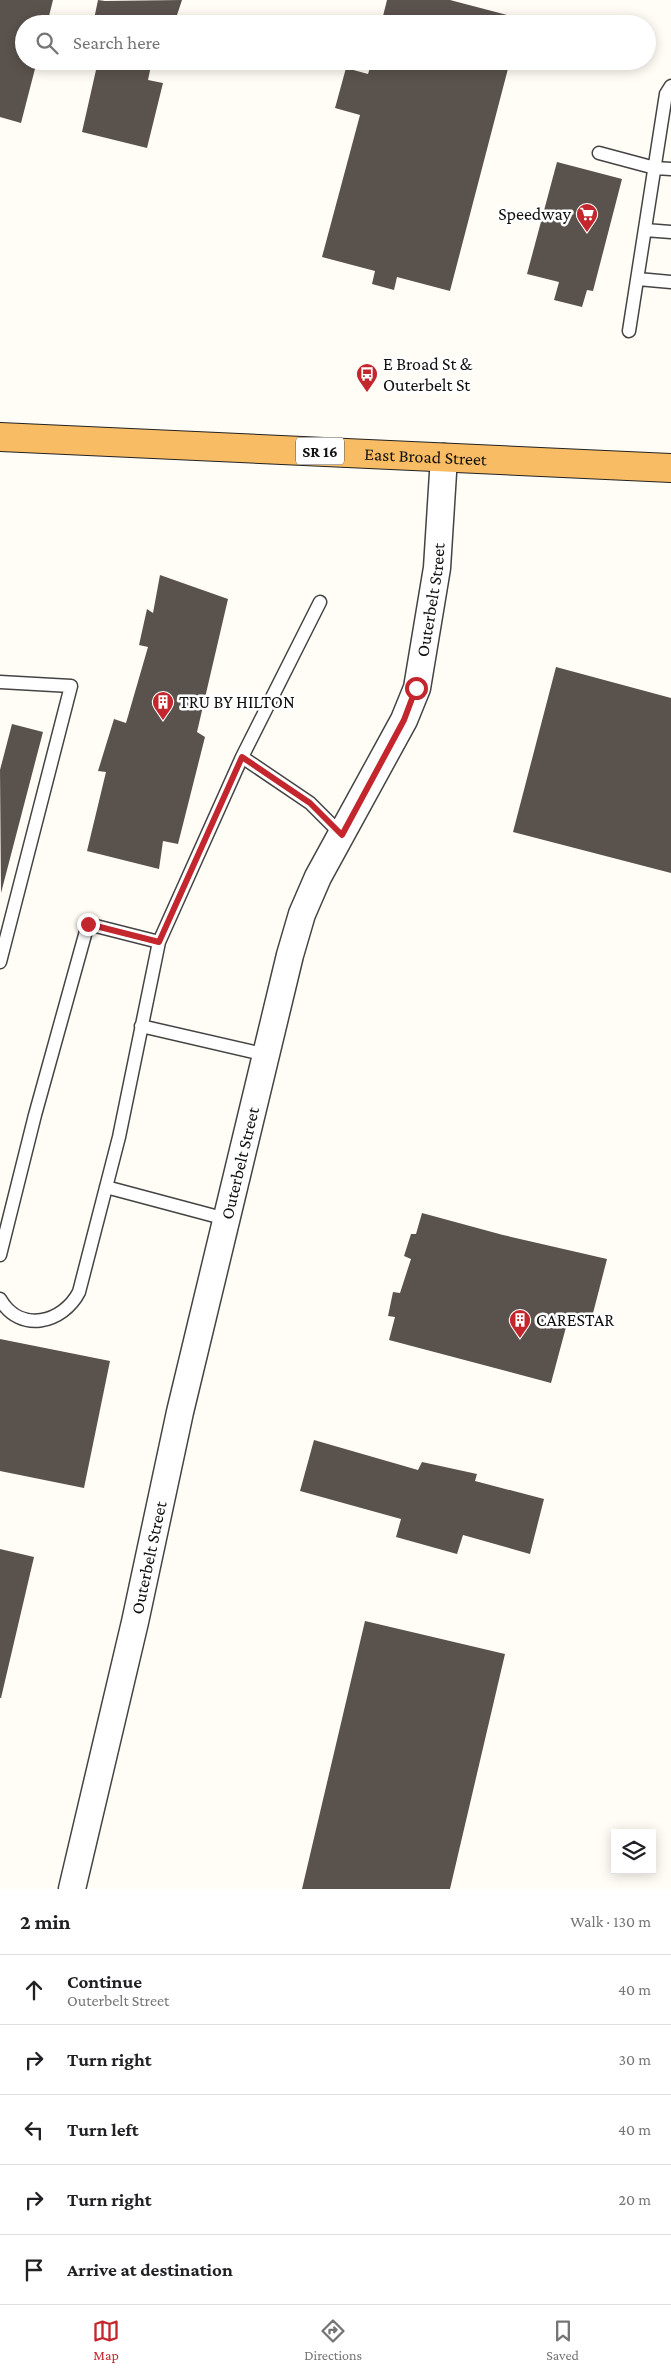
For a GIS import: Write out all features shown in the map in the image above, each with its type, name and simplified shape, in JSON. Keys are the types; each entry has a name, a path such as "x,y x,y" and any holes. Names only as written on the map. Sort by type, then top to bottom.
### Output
{"highway":[{"name":"East Broad Street","path":"0,437 671,468"}],"street":[{"name":"Outerbelt Street","path":"72,1889 135,1622 180,1412 290,955 302,914 318,877 404,720 416,688 437,568 444,457"}],"lane":[{"path":"630,331 666,94 671,86"},
{"path":"599,153 655,168 671,169"},
{"path":"645,230 671,232"},
{"path":"638,279 671,282"},
{"path":"0,1299 10,1311 31,1321 55,1318 73,1303 79,1292 119,1137 159,942 242,757 320,602"},
{"path":"0,682 71,686 0,962"},
{"path":"242,757 310,803 342,835"},
{"path":"0,1255 35,1115 88,924 159,942"},
{"path":"141,1026 267,1054"},
{"path":"106,1188 226,1219"}],"building":[{"path":"0,0 53,0 49,15 15,15 15,70 35,70 21,123 0,117"},
{"path":"98,0 182,0 177,15 95,15"},
{"path":"387,0 450,0 507,15 383,15"},
{"path":"96,70 150,70 148,80 163,83 147,148 82,132"},
{"path":"345,70 368,74 369,70 508,70 450,291 397,277 394,290 372,284 375,271 322,257 360,115 335,108"},
{"path":"557,162 622,179 593,291 587,290 582,307 554,300 559,282 527,274"},
{"name":"TRU BY HILTON","path":"160,575 228,599 197,732 205,737 178,844 163,841 159,869 87,851 106,772 98,771 114,719 126,723 148,647 139,645 147,609 153,613"},
{"path":"556,667 671,698 671,873 513,832"},
{"path":"12,724 43,732 1,893 0,770"},
{"path":"422,1213 503,1235 607,1259 591,1321 569,1316 551,1383 389,1340 395,1317 388,1316 393,1292 400,1293 411,1259 404,1256 411,1234 416,1234"},
{"path":"0,1339 110,1361 84,1488 0,1471"},
{"path":"314,1440 418,1470 422,1462 477,1474 475,1481 544,1499 530,1554 463,1535 457,1554 396,1537 401,1519 300,1491"},
{"path":"0,1549 34,1557 1,1698 0,1698"},
{"path":"365,1621 505,1654 450,1889 302,1889"}],"place":[{"name":"Speedway","path":"587,233"},
{"name":"E Broad St & Outerbelt St","path":"367,393"},
{"name":"TRU BY HILTON","path":"163,721"},
{"name":"CARESTAR","path":"520,1339"}],"route":[{"path":"88,924 159,942 242,757 310,803 342,835 404,720 416,688"}]}
